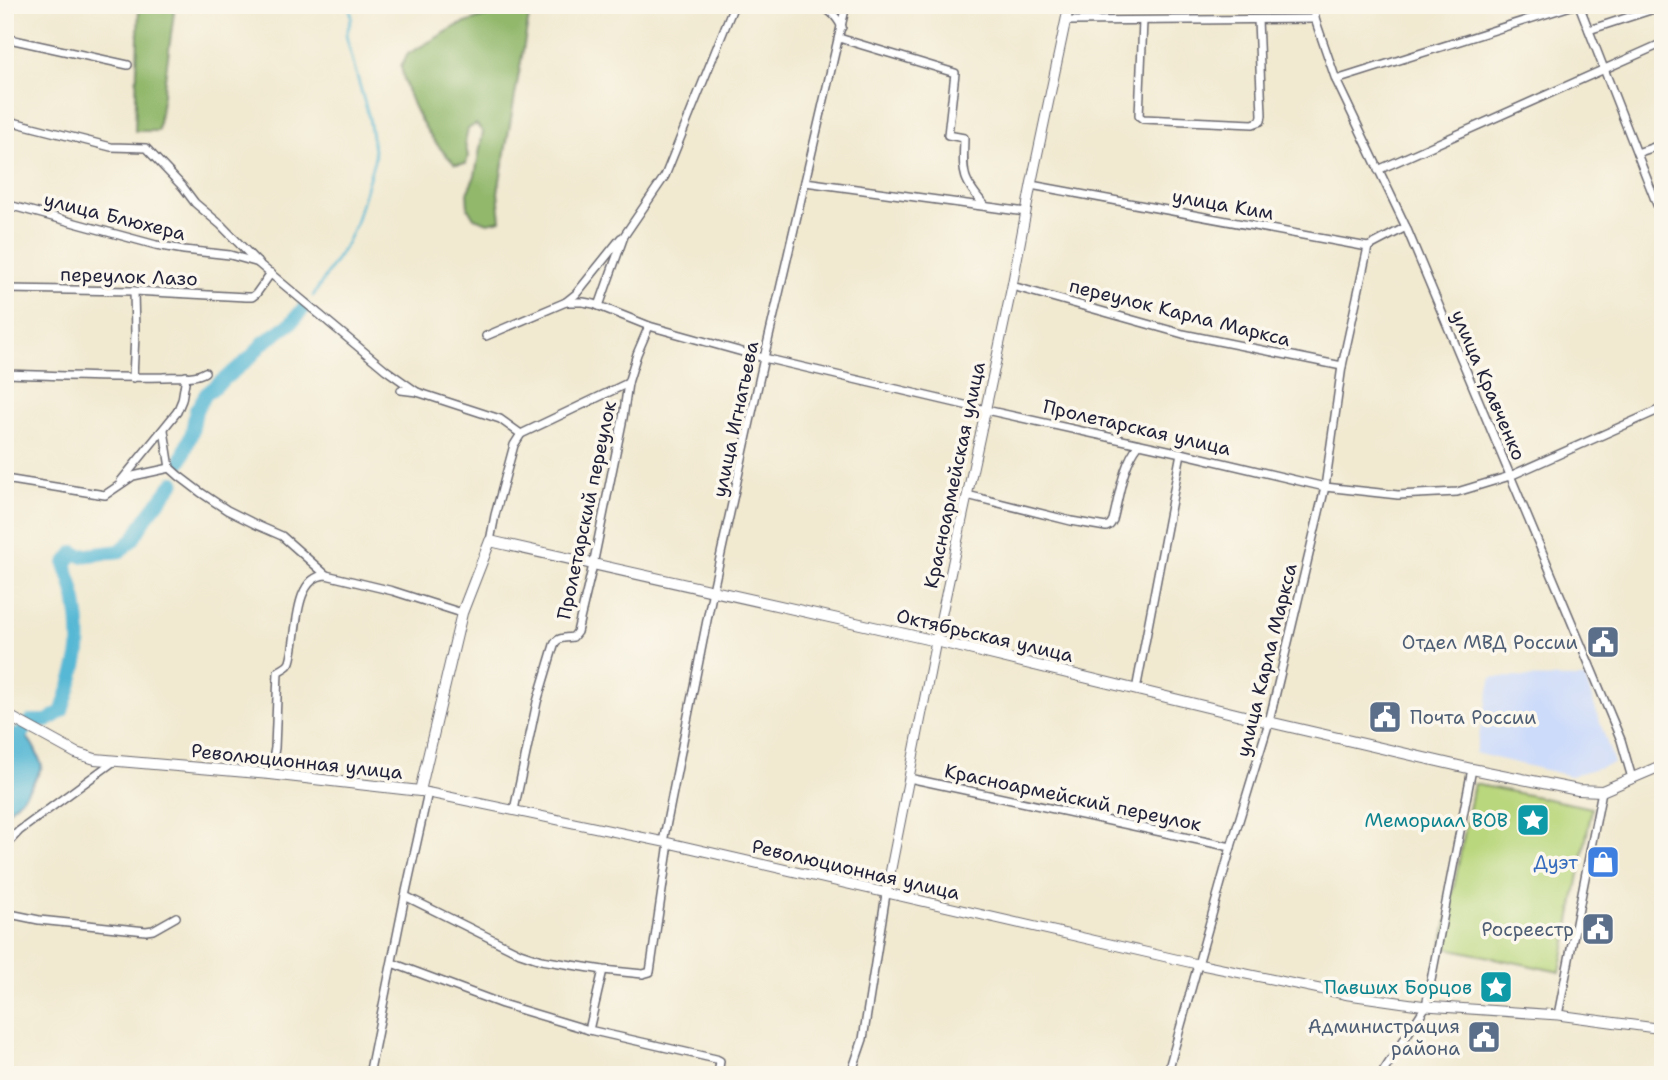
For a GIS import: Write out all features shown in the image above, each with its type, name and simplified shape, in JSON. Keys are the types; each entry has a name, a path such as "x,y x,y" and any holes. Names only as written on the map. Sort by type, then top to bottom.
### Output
{"main road":[{"name":"Октябрьская улица","path":"489,541 936,641 1472,769 1578,790 1602,790"},
{"path":"424,792 462,613 489,541"},
{"name":"Революционная улица","path":"9,717 95,760 270,774 424,792"},
{"path":"1602,790 1663,765"}],"street":[{"path":"486,336 566,302 576,294 628,229 665,176 734,5"},
{"path":"814,5 829,10 842,27"},
{"name":"улица Игнатьева","path":"603,970 643,974 650,972 666,843 713,590 846,5"},
{"name":"Красноармейская улица","path":"848,1075 852,1071 863,1039 886,894 936,641 1069,5"},
{"name":"улица Кравченко","path":"1315,5 1315,19 1336,80 1406,228 1621,740 1632,778"},
{"path":"1336,80 1576,5 1589,30 1663,220"},
{"path":"1589,30 1663,6"},
{"path":"1067,21 1315,19"},
{"path":"1143,22 1139,116 1148,119 1253,124 1261,121 1262,115 1258,20"},
{"path":"5,38 128,65"},
{"path":"839,38 955,73 948,135 964,138 963,172 970,189 985,206"},
{"path":"1378,170 1663,43"},
{"path":"5,120 111,147 146,148 195,203 260,264 416,392"},
{"path":"1637,153 1663,144"},
{"path":"805,182 1026,212"},
{"name":"улица Ким","path":"1031,185 1368,247"},
{"name":"улица Блюхера","path":"5,204 156,245 230,255 260,264"},
{"path":"1368,247 1406,228"},
{"path":"599,306 628,229"},
{"name":"улица Карла Маркса","path":"1167,1075 1269,722 1325,487 1342,366 1368,247"},
{"name":"переулок Лазо","path":"5,289 134,291 252,297 271,273"},
{"name":"переулок Карла Маркса","path":"1012,286 1183,334 1342,366"},
{"path":"133,378 134,291"},
{"name":"Пролетарская улица","path":"566,302 599,306 649,326 764,358 986,410 1325,487 1398,495 1457,492 1510,476 1663,408"},
{"name":"Пролетарский переулок","path":"514,810 537,702 554,645 559,639 575,636 593,565 628,383 649,326"},
{"path":"5,374 133,378 202,375 205,372"},
{"path":"5,479 101,495 109,494 164,430 180,406 186,376"},
{"path":"489,541 514,445 521,434 628,383"},
{"path":"401,390 416,392 500,419 521,434"},
{"path":"164,430 170,467 200,492 228,510 282,536 326,575"},
{"path":"967,495 1070,521 1106,527 1113,520 1128,461 1139,443"},
{"path":"1136,690 1181,453"},
{"path":"116,487 133,476 170,467"},
{"path":"270,774 275,748 278,672 290,663 298,616 305,590 311,580 326,575 393,591 462,613"},
{"path":"5,846 19,831 113,762"},
{"path":"1381,1075 1426,1006 1472,769"},
{"name":"Красноармейский переулок","path":"909,778 1231,847"},
{"path":"1558,1015 1602,790"},
{"path":"369,1075 424,792"},
{"name":"Революционная улица","path":"424,792 666,843 1349,996 1426,1006 1558,1015 1663,1029"},
{"path":"405,896 520,953 541,960 603,970 589,1030"},
{"path":"5,913 39,920 146,931 176,917"},
{"path":"392,963 502,1004 589,1030 716,1059 720,1061 718,1075"}],"shaded area":[{"path":"1492,677 1585,678 1614,763 1570,776 1475,753"}],"green space":[{"path":"139,5 175,5 158,131 135,131"},
{"path":"518,5 531,5 498,192 501,220 488,223 474,218 468,208 467,193 475,176 483,132 476,124 468,129 465,143 468,156 466,164 455,164 436,143 420,119 408,94 401,66 408,54 457,26"},
{"path":"1474,784 1592,808 1560,972 1442,947"}],"water":[{"path":"5,725 29,740 42,766 27,792 5,813"}],"waterway":[{"path":"313,296 355,226 375,157 369,118 346,35 352,17 349,5"},
{"path":"181,461 192,432 196,410 206,394 250,358 263,343 290,324 304,308"},
{"path":"5,753 31,721 47,721 62,711 72,681 79,651 79,629 75,596 65,564 74,552 81,556 120,551 134,538 174,482"}],"place":[{"name":"Отдел МВД России","path":"1603,642"},
{"name":"Почта России","path":"1385,717"},
{"name":"Мемориал ВОВ","path":"1533,820"},
{"name":"Дуэт","path":"1603,862"},
{"name":"Росреестр","path":"1598,929"},
{"name":"Павших Борцов","path":"1496,987"},
{"name":"Администрация района","path":"1484,1037"}]}
